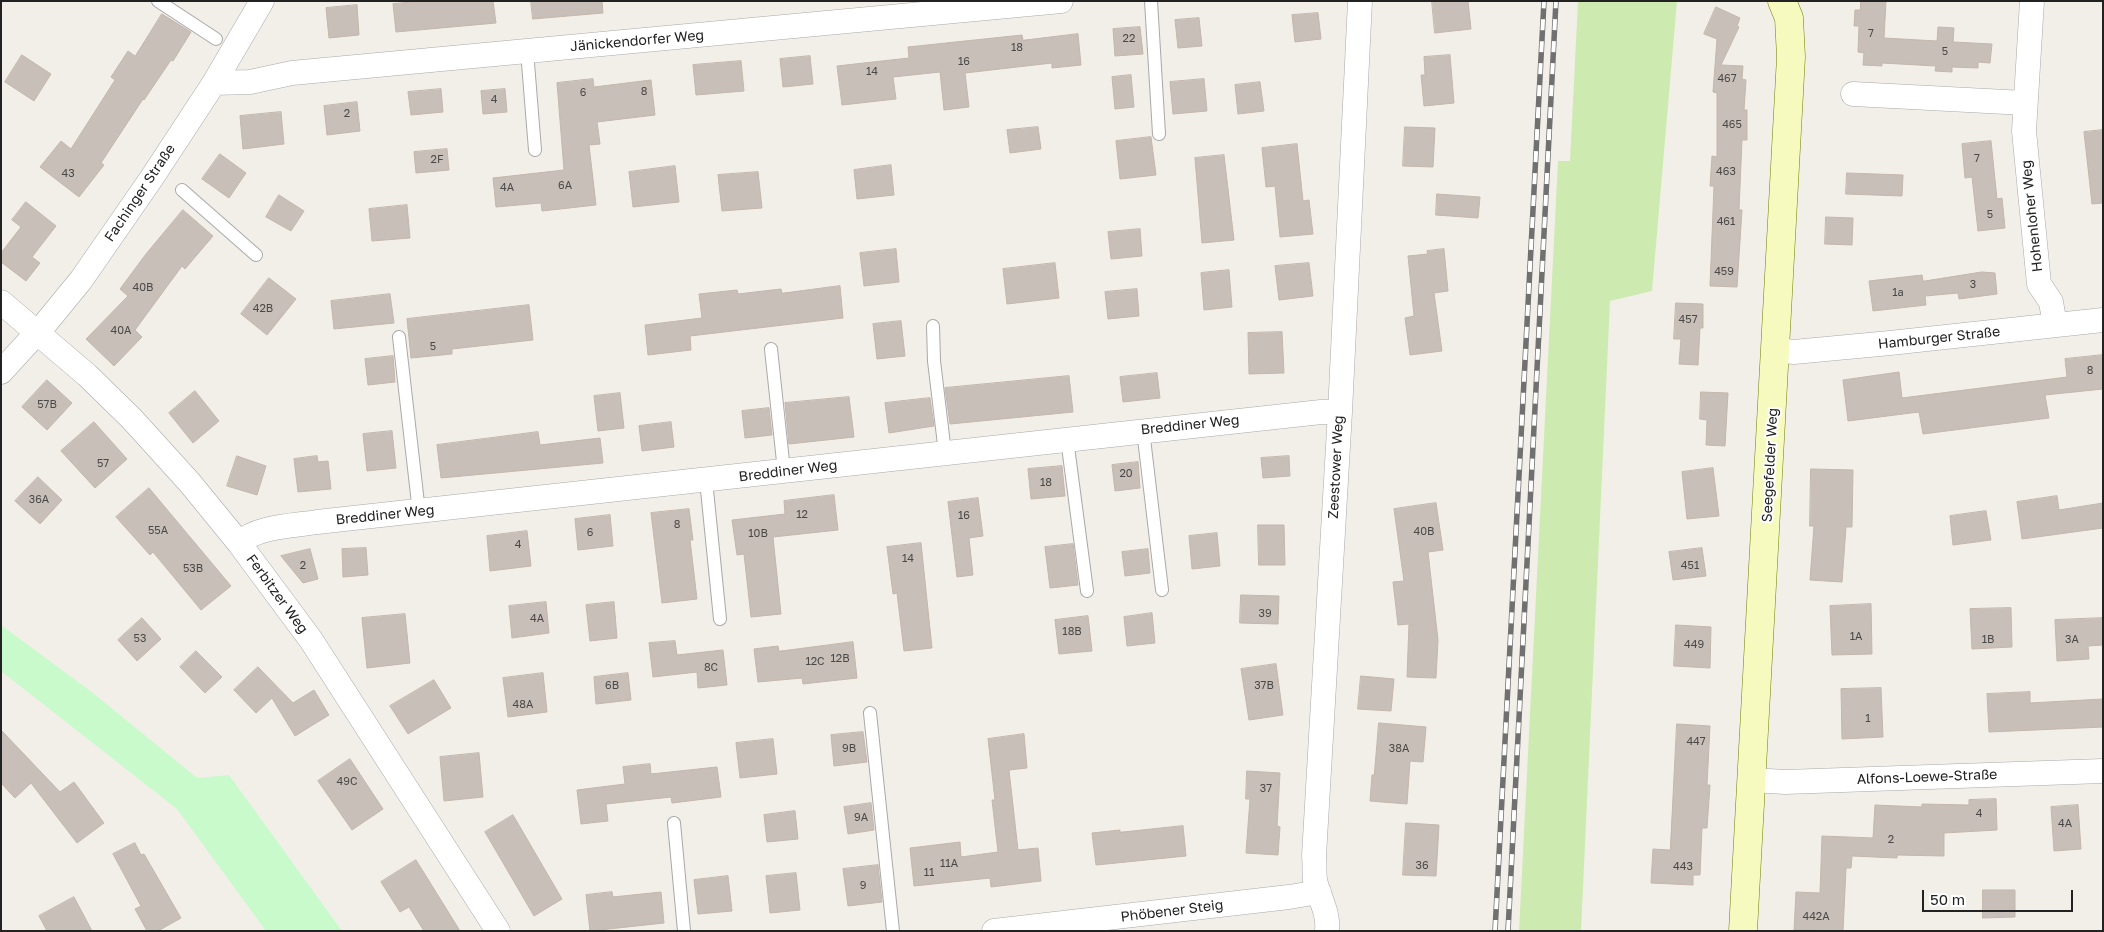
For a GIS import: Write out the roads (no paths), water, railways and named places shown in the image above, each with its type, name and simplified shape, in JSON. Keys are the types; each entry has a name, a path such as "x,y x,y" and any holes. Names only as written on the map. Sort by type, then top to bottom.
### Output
{"street":[{"name":"Fachinger Straße","path":"1,372 37,333 81,280 156,172 214,83 262,1"},
{"name":"Jänickendorfer Weg","path":"214,83 250,82 292,73 1061,1"},
{"name":"Zeestower Weg","path":"1327,931 1328,920 1315,878 1314,856 1340,412 1360,1"},
{"name":"Seegefelder Weg","path":"1743,931 1791,57 1789,18 1782,1"},
{"name":"Hohenloher Weg","path":"2032,1 2024,131 2039,284 2052,302 2055,325"},
{"path":"1853,94 2025,103"},
{"name":"Ferbitzer Weg","path":"1,302 87,375 132,419 190,483 239,543 311,640 498,931"},
{"name":"Hamburger Straße","path":"1776,350 1794,352 2103,320"},
{"name":"Breddiner Weg","path":"239,543 246,537 261,531 317,522 1143,430 1321,412 1340,412"},
{"name":"Alfons-Loewe-Straße","path":"1752,780 1785,782 2103,771"},
{"name":"Phöbener Steig","path":"994,931 1301,896 1319,892"}],"lane":[{"path":"158,1 216,39"},
{"path":"1151,1 1159,134"},
{"path":"526,51 535,150"},
{"path":"182,190 256,254"},
{"path":"933,326 934,361 945,453"},
{"path":"400,337 418,512"},
{"path":"771,349 784,471"},
{"path":"1143,430 1162,590"},
{"path":"1067,439 1087,591"},
{"path":"706,480 720,619"},
{"path":"870,713 893,931"},
{"path":"674,823 684,931"}],"railway":[{"path":"1495,931 1544,1"},
{"path":"1508,931 1556,1"}]}
